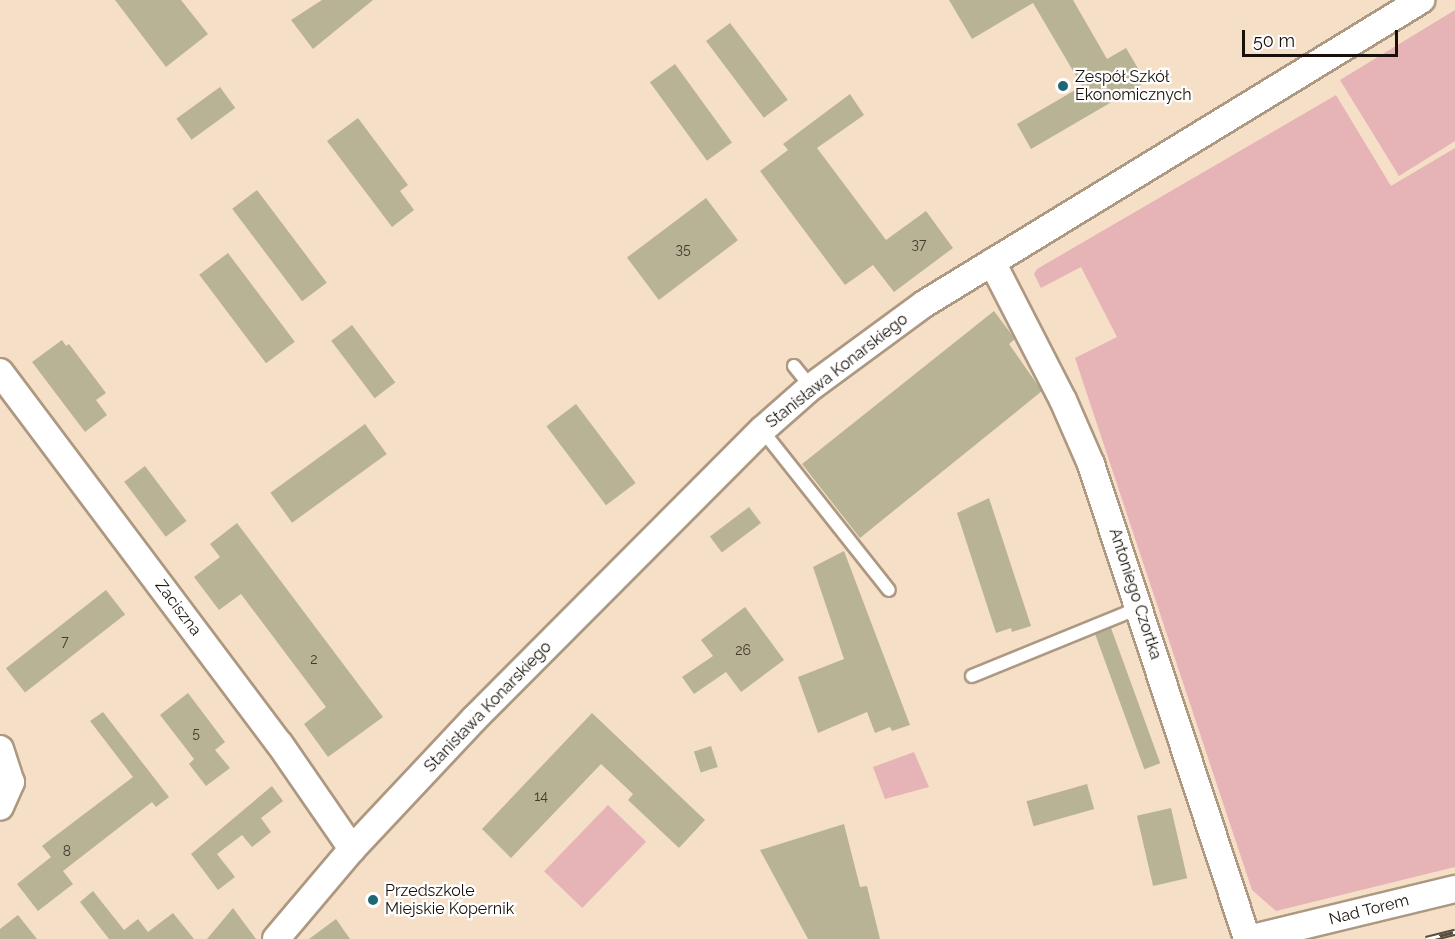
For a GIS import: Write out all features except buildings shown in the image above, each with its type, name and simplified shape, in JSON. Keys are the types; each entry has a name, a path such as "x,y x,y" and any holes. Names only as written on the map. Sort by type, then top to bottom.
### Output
{"street":[{"name":"Stanisława Konarskiego","path":"276,939 352,849 762,430 811,387 924,304 1421,0"},
{"name":"Antoniego Czortka","path":"992,262 1063,400 1091,464 1248,939"},
{"name":"Zaciszna","path":"0,372 279,743 352,849"},
{"path":"0,749 11,782 0,807"},
{"name":"Nad Torem","path":"1248,939 1455,889"}],"lane":[{"path":"794,366 811,387"},
{"path":"762,430 889,590"},
{"path":"972,676 1139,608"}],"shaded area":[{"path":"1455,10 1455,141 1399,176 1340,80"},
{"path":"1336,95 1391,186 1455,148 1455,867 1276,911 1252,890 1075,358 1117,337 1081,267 1041,288 1034,274 1037,269"},
{"path":"914,752 929,787 885,799 873,767"},
{"path":"608,805 646,842 582,908 544,871"}],"railway":[{"path":"1426,939 1455,932"}],"place":[{"name":"Zespół Szkół Ekonomicznych","path":"1063,86"},
{"name":"Przedszkole Miejskie Kopernik","path":"373,900"}]}
